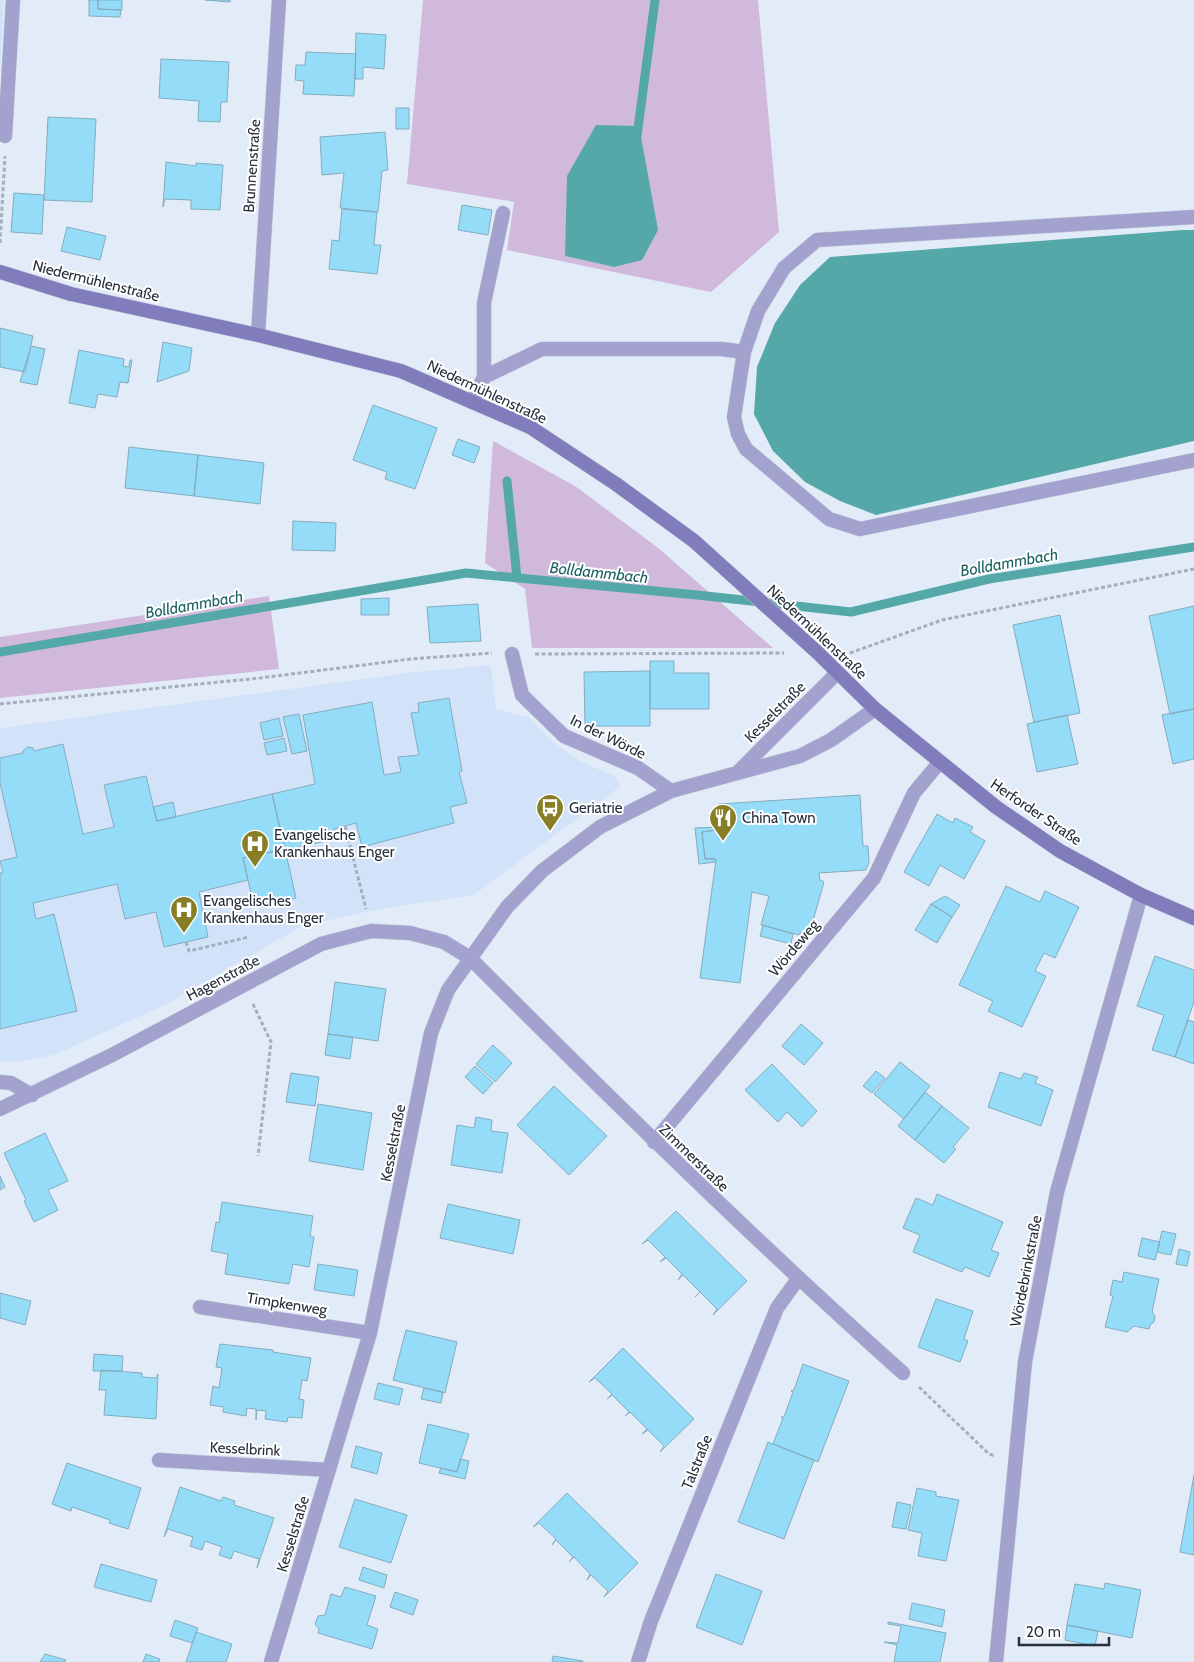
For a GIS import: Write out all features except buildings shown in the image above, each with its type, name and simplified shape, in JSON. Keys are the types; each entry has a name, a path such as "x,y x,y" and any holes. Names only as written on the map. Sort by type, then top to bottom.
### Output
{"main road":[{"name":"Niedermühlenstraße","path":"0,272 71,294 258,335 401,371 530,427 616,484 694,541 818,653 875,709"},
{"name":"Herforder Straße","path":"875,709 939,763 996,807 1060,850 1141,895 1194,918"}],"street":[{"path":"5,136 13,0"},
{"name":"Brunnenstraße","path":"258,335 279,0"},
{"path":"472,402 484,377 484,303 503,213"},
{"path":"1194,217 817,240 784,268 758,311 744,352 734,417 738,434 746,449 829,519 860,529 1194,460"},
{"path":"484,377 542,349 722,349 744,352"},
{"name":"In der Wörde","path":"512,654 522,695 564,736 638,768 671,791"},
{"name":"Kesselstraße","path":"736,773 837,673"},
{"name":"Kesselstraße","path":"272,1662 370,1333 431,1033 448,990 507,907 542,872 600,827 671,791 800,756 831,740 875,709"},
{"name":"Wördeweg","path":"654,1142 874,878 914,793 939,763"},
{"name":"Wördebrinkstraße","path":"996,1662 1027,1353 1057,1192 1141,895"},
{"name":"Hagenstraße","path":"0,1109 32,1095 321,944 371,931 410,933 444,942 470,958"},
{"name":"Zimmerstraße","path":"470,958 654,1142 798,1279 903,1373"},
{"path":"0,1082 10,1083 32,1095"},
{"name":"Talstraße","path":"638,1662 651,1621 777,1308 798,1279"},
{"name":"Timpkenweg","path":"200,1307 370,1333"},
{"name":"Kesselbrink","path":"159,1460 330,1470"}],"path":[{"path":"0,243 5,136"},
{"path":"0,704 260,678 411,659 490,653 849,654 942,620 1194,569"},
{"path":"345,826 371,931"},
{"path":"186,942 189,951 249,937"},
{"path":"243,986 271,1042 258,1156"},
{"path":"934,1400 989,1454"}],"shaded area":[{"path":"0,0 4,0 0,77"},
{"path":"423,0 758,0 779,232 711,292 507,250 514,202 407,184","holes":["658,230 614,267 565,256"]},
{"path":"596,125 639,126 658,230 642,260 614,267 565,256 567,176"},
{"path":"1194,230 1194,441 876,515 840,501 805,482 773,451 754,414 757,367 775,323 800,285 830,257"},
{"path":"493,441 575,486 657,547 773,648 532,648 525,589 485,563"},
{"path":"269,596 279,669 0,698 0,637"},
{"name":"Evangelische Krankenhaus Enger","path":"491,665 496,709 528,717 552,741 578,760 616,777 621,786 474,895 380,909 302,926 167,1004 54,1055 15,1062 0,1061 0,728 415,672"}],"waterway":[{"path":"637,136 655,0"},
{"path":"507,481 517,578"},
{"name":"Bolldammbach","path":"0,652 466,573 851,612 989,579 1194,547"}],"place":[{"name":"Geriatrie","path":"550,832"},
{"name":"China Town","path":"723,842"},
{"name":"Evangelische Krankenhaus Enger","path":"255,868"},
{"name":"Evangelisches Krankenhaus Enger","path":"184,934"}]}
